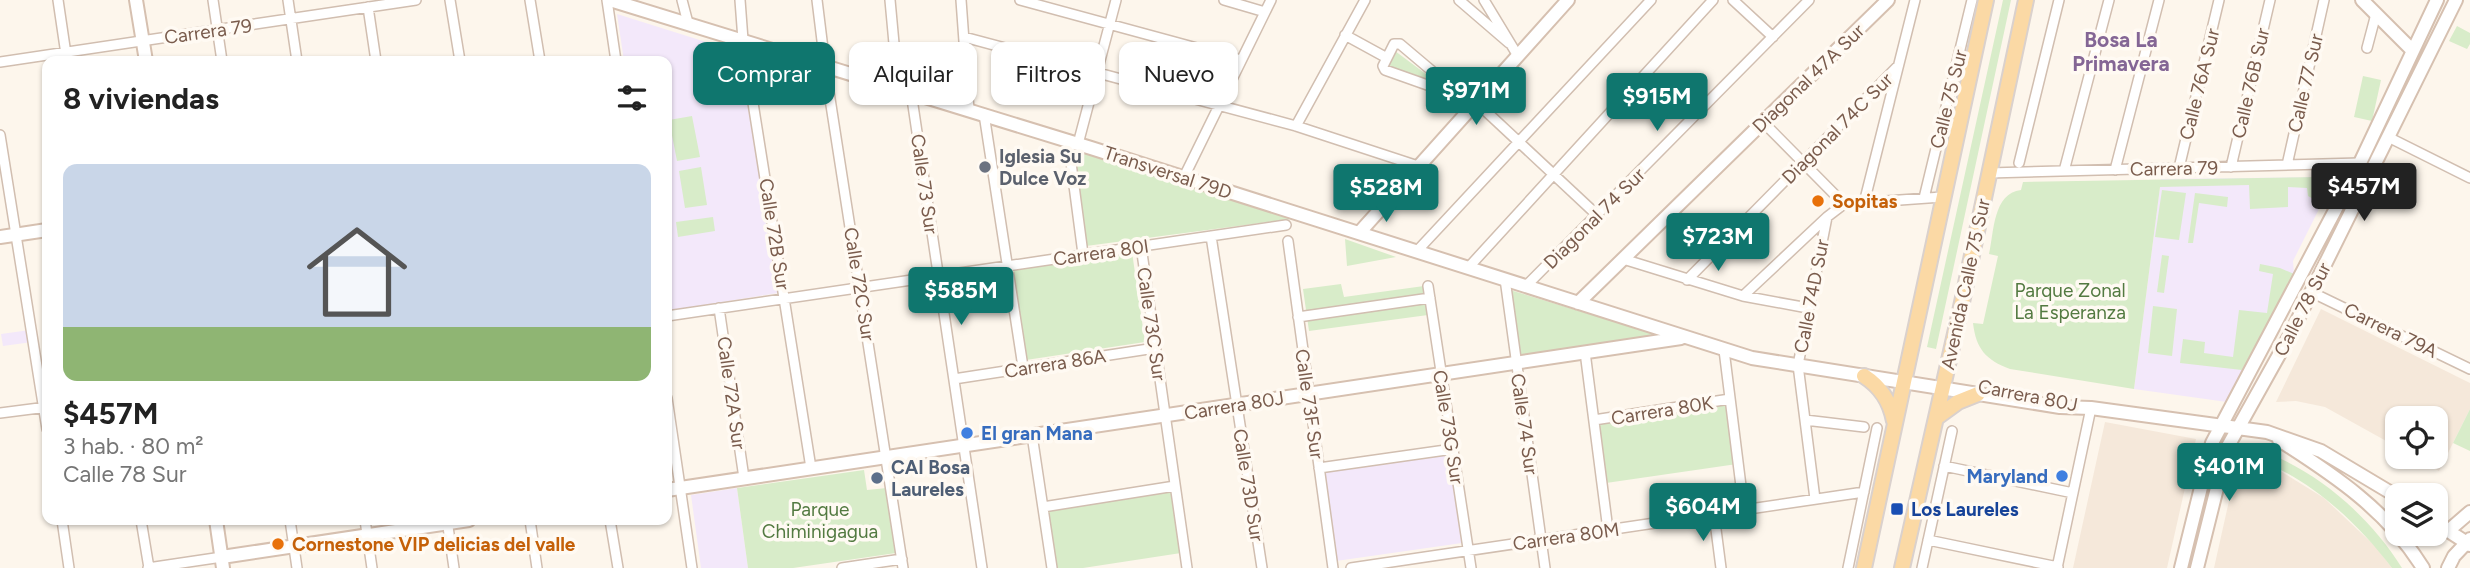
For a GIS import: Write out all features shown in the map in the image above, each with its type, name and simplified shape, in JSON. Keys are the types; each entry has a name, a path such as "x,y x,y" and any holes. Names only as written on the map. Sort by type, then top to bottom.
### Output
{"main road":[{"name":"Avenida Calle 75 Sur","path":"1864,568 1986,0"},
{"name":"Avenida Calle 75 Sur","path":"1902,568 1944,384 2025,0"},
{"path":"1864,376 1885,396 1895,426"},
{"path":"1936,419 1958,401 1978,394"}],"street":[{"path":"58,0 66,56"},
{"path":"136,0 145,56"},
{"path":"213,0 221,56"},
{"path":"288,0 296,56"},
{"name":"Carrera 79","path":"70,56 142,40 415,0"},
{"path":"450,0 459,56"},
{"path":"530,0 539,56"},
{"path":"609,0 615,56"},
{"name":"Transversal 79D","path":"609,0 750,42"},
{"path":"682,0 688,23"},
{"name":"Calle 72B Sur","path":"740,0 743,40 811,468"},
{"name":"Calle 72C Sur","path":"817,0 822,42"},
{"path":"890,0 894,42"},
{"path":"961,0 970,110"},
{"path":"1020,0 1241,60"},
{"path":"1105,43 1116,0"},
{"path":"1224,0 1265,12"},
{"path":"1184,177 1271,0"},
{"path":"1296,126 1365,0"},
{"path":"1459,0 1509,43"},
{"path":"1484,0 1518,56"},
{"path":"1417,251 1651,0"},
{"path":"1468,268 1713,0"},
{"path":"1733,0 1773,37"},
{"name":"Diagonal 74 Sur","path":"1526,286 1809,0"},
{"name":"Diagonal 47A Sur","path":"1578,303 1888,0"},
{"path":"1864,203 1915,0"},
{"name":"Calle 75 Sur","path":"1924,198 1972,0"},
{"path":"2019,163 2059,0"},
{"path":"2064,171 2109,0"},
{"path":"2115,170 2159,0"},
{"name":"Calle 76A Sur","path":"2179,168 2219,0"},
{"name":"Calle 76B Sur","path":"2231,167 2270,0"},
{"name":"Calle 77 Sur","path":"2287,166 2324,0"},
{"path":"2362,0 2413,50"},
{"name":"Calle 78 Sur","path":"2221,425 2360,163 2437,0"},
{"name":"Calle 78 Sur","path":"2238,427 2261,390 2456,0"},
{"path":"1359,233 1566,1"},
{"path":"368,7 375,56"},
{"path":"2367,48 2376,14"},
{"path":"1345,36 1387,58"},
{"path":"964,37 991,45"},
{"path":"1394,44 1400,44 1464,98 1385,70 1383,66 1387,58 1394,44"},
{"name":"Carrera 79","path":"0,62 42,59"},
{"name":"Diagonal 74C Sur","path":"1686,280 1898,66"},
{"path":"1105,76 1296,126 1418,166"},
{"path":"1476,102 1597,215"},
{"name":"Calle 72C Sur","path":"831,105 903,564"},
{"name":"Calle 73 Sur","path":"913,105 982,568"},
{"name":"Transversal 79D","path":"954,105 1684,337"},
{"path":"1083,254 1073,142 1086,105"},
{"path":"984,114 1023,367"},
{"path":"1763,122 1844,204"},
{"path":"0,135 42,384"},
{"path":"2388,137 2470,178"},
{"name":"Carrera 79","path":"1989,173 2360,163"},
{"path":"1743,296 1844,204 1942,197"},
{"name":"Calle 74D Sur","path":"1815,499 1798,365 1827,217"},
{"name":"Carrera 80I","path":"672,315 1286,225"},
{"path":"0,237 42,231"},
{"name":"Calle 73D Sur","path":"1211,236 1262,568"},
{"name":"Calle 73F Sur","path":"1288,241 1333,568"},
{"name":"Calle 73C Sur","path":"1140,246 1187,568"},
{"path":"1623,259 1743,296 1808,308"},
{"name":"Calle 74 Sur","path":"1505,279 1545,568"},
{"name":"Calle 73G Sur","path":"1428,286 1471,568"},
{"name":"Carrera 79A","path":"2311,292 2470,369"},
{"path":"1298,317 1430,298"},
{"name":"Calle 72A Sur","path":"719,308 744,478"},
{"name":"Carrera 80J","path":"673,489 1684,337 1765,362 1864,376 1905,378"},
{"name":"Carrera 86A","path":"954,379 1155,348"},
{"path":"1724,350 1744,510"},
{"path":"1585,352 1608,530"},
{"name":"Carrera 80J","path":"1798,365 1827,362 1905,378 2061,399 2091,408"},
{"name":"Carrera 80J","path":"1944,384 1978,394 2060,407 2091,408 2267,432 2321,451 2385,489"},
{"name":"Carrera 80K","path":"1594,420 1730,399"},
{"path":"0,414 42,408"},
{"path":"1928,540 2058,568 2091,408"},
{"path":"1805,420 1864,427"},
{"path":"2181,568 2207,454 2221,425"},
{"path":"2197,568 2223,458 2238,427"},
{"path":"1848,568 1877,428"},
{"path":"1922,568 1952,431"},
{"path":"2267,432 2359,495 2381,515 2423,568"},
{"path":"1032,435 1052,568"},
{"path":"1319,468 1453,449"},
{"path":"1944,466 2073,492"},
{"path":"1043,507 1175,486"},
{"path":"673,489 692,568"},
{"name":"Carrera 80M","path":"1351,568 1864,492"},
{"path":"2448,568 2469,542 2448,531 2470,512"},
{"path":"1714,514 1721,568"},
{"path":"63,525 69,568"},
{"path":"142,525 148,568 222,562 294,546 424,525"},
{"path":"217,525 222,562"},
{"path":"291,525 297,568"},
{"path":"366,525 372,568"},
{"path":"448,525 454,568"},
{"path":"531,525 537,568"},
{"path":"611,525 618,568"},
{"path":"842,568 903,564"}],"shaded area":[{"path":"617,14 706,42 693,42 693,105 749,105 778,293 672,310 672,56 623,56"},
{"path":"2320,177 2328,188 2293,261 2294,274 2227,402 2134,389 2161,179"},
{"path":"2321,309 2470,383 2470,409 2448,453 2448,406 2385,406 2385,440 2325,407 2296,401 2276,402"},
{"path":"30,330 32,342 3,346 1,334"},
{"path":"2105,422 2196,439 2167,568 2073,568"},
{"path":"1449,453 1462,543 1336,561 1324,471"},
{"path":"2239,456 2269,464 2324,498 2376,547 2392,568 2214,568"},
{"path":"737,488 748,568 701,568 691,495"}],"green space":[{"path":"2003,0 2011,0 1936,349 1927,347"},
{"path":"2457,26 2470,33 2467,49 2449,41"},
{"path":"1395,51 1438,83 1387,66"},
{"path":"2363,76 2381,80 2372,121 2354,117"},
{"path":"692,116 700,157 677,161 672,119"},
{"path":"1073,150 1292,219 1086,246"},
{"path":"701,167 707,205 685,208 679,171"},
{"name":"Parque Zonal La Esperanza","path":"2320,177 2328,188 2322,204 2308,196 2307,188 2288,187 2288,207 2250,209 2249,185 2160,187 2134,389 2010,369 1995,362 1980,347 1973,323 1983,324 1998,256 1989,254 1996,215 2005,198 2021,190 2023,182"},
{"path":"2380,182 2399,192 2393,204 2373,194"},
{"path":"2162,190 2186,193 2179,240 2155,237"},
{"path":"2195,193 2228,197 2227,207 2199,203 2193,243 2188,243"},
{"path":"713,217 715,231 678,237 676,222"},
{"path":"1345,239 1396,257 1347,266"},
{"path":"1132,252 1145,342 1026,360 1013,269"},
{"path":"2162,255 2169,256 2164,293 2157,292"},
{"path":"2260,264 2294,274 2242,370 2180,363 2183,339 2205,342 2204,353 2233,357 2239,310 2267,313 2273,274 2259,271"},
{"path":"1341,284 1344,297 1424,286 1428,315 1309,331 1303,289"},
{"path":"1510,290 1658,335 1518,356"},
{"path":"2153,306 2177,309 2172,356 2148,353"},
{"path":"1728,404 1737,464 1606,483 1598,422"},
{"path":"2470,409 2470,451 2453,443"},
{"path":"2244,445 2268,453 2313,477 2354,509 2388,547 2402,568 2392,568 2338,509 2306,484 2267,463 2239,456"},
{"name":"Parque Chiminigagua","path":"864,470 867,490 887,488 896,553 793,568 748,568 737,488"},
{"path":"1172,491 1181,553 1083,568 1057,568 1048,509"}],"place":[{"name":"Iglesia Su Dulce Voz","path":"985,167"},
{"name":"Sopitas","path":"1818,201"},
{"name":"El gran Mana","path":"967,433"},
{"name":"Maryland","path":"2062,476"},
{"name":"CAI Bosa Laureles","path":"877,478"},
{"name":"Los Laureles","path":"1897,509"},
{"name":"Cornestone VIP delicias del valle","path":"278,544"}],"district":[{"name":"Bosa La Primavera","path":"2121,52"}]}
